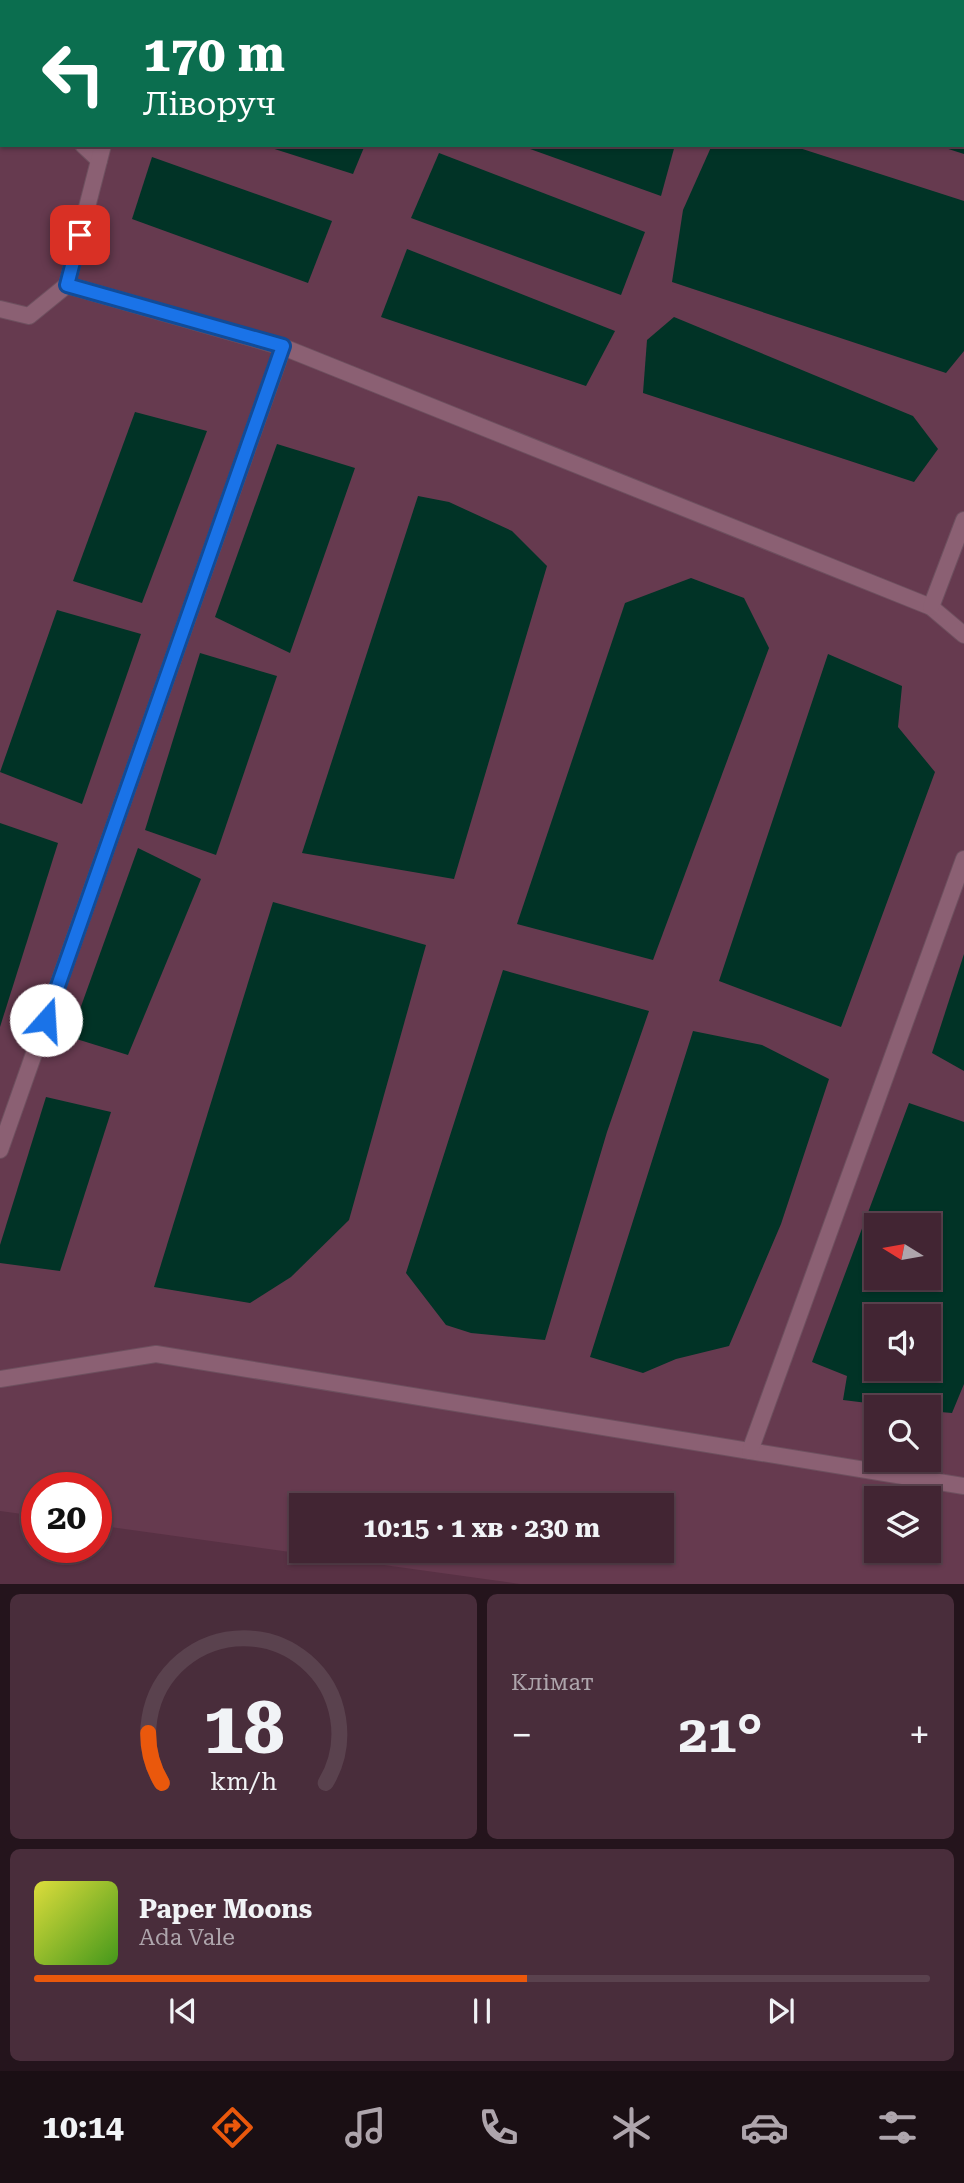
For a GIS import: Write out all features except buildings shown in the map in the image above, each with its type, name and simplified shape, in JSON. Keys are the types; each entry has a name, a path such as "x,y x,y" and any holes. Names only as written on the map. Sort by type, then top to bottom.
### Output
{"lane":[{"path":"0,309 29,316 67,285 101,153"},
{"path":"67,285 283,346 931,607 964,635"},
{"path":"0,1150 283,346"},
{"path":"931,607 964,520"},
{"path":"750,1451 964,859"},
{"path":"0,1379 156,1353 964,1486"}],"shaded area":[{"path":"0,147 964,147 964,1584 520,1584 369,1563 674,1563 674,1493 289,1493 289,1552 112,1527 112,1472 21,1472 21,1514 0,1511"},
{"path":"268,147 364,147 353,174"},
{"path":"525,147 674,147 661,196"},
{"path":"711,147 796,147 964,201 964,351 946,373 672,282 683,210"},
{"path":"942,147 964,147 964,154"},
{"path":"439,153 645,232 621,295 411,218"},
{"path":"152,157 332,221 308,283 132,219"},
{"path":"407,249 615,331 586,386 381,317"},
{"path":"674,317 913,416 938,449 914,482 643,393 647,340"},
{"path":"135,412 207,431 142,603 73,581"},
{"path":"277,444 355,468 290,653 215,617"},
{"path":"418,496 449,502 512,531 547,566 454,879 302,853"},
{"path":"691,578 744,598 769,648 653,960 517,924 625,603"},
{"path":"57,610 141,634 82,804 0,772"},
{"path":"200,653 277,676 216,855 145,830"},
{"path":"828,654 902,686 898,727 935,772 841,1027 719,981"},
{"path":"0,823 58,843 0,1027"},
{"path":"138,848 201,879 128,1055 70,1037"},
{"path":"273,902 426,945 349,1220 291,1277 250,1303 154,1287"},
{"path":"964,954 964,1071 932,1053"},
{"path":"503,970 649,1011 607,1132 545,1340 471,1333 446,1325 406,1273"},
{"path":"693,1031 762,1045 829,1079 781,1224 729,1346 676,1359 643,1373 590,1357"},
{"path":"46,1097 111,1112 60,1271 0,1263 0,1245"},
{"path":"909,1103 964,1122 964,1384 952,1413 941,1412 941,1395 864,1395 864,1403 843,1400 847,1376 812,1362 864,1223 864,1290 942,1290 942,1213 868,1213"}],"route":[{"path":"46,1020 283,346 67,285 80,235"}]}
